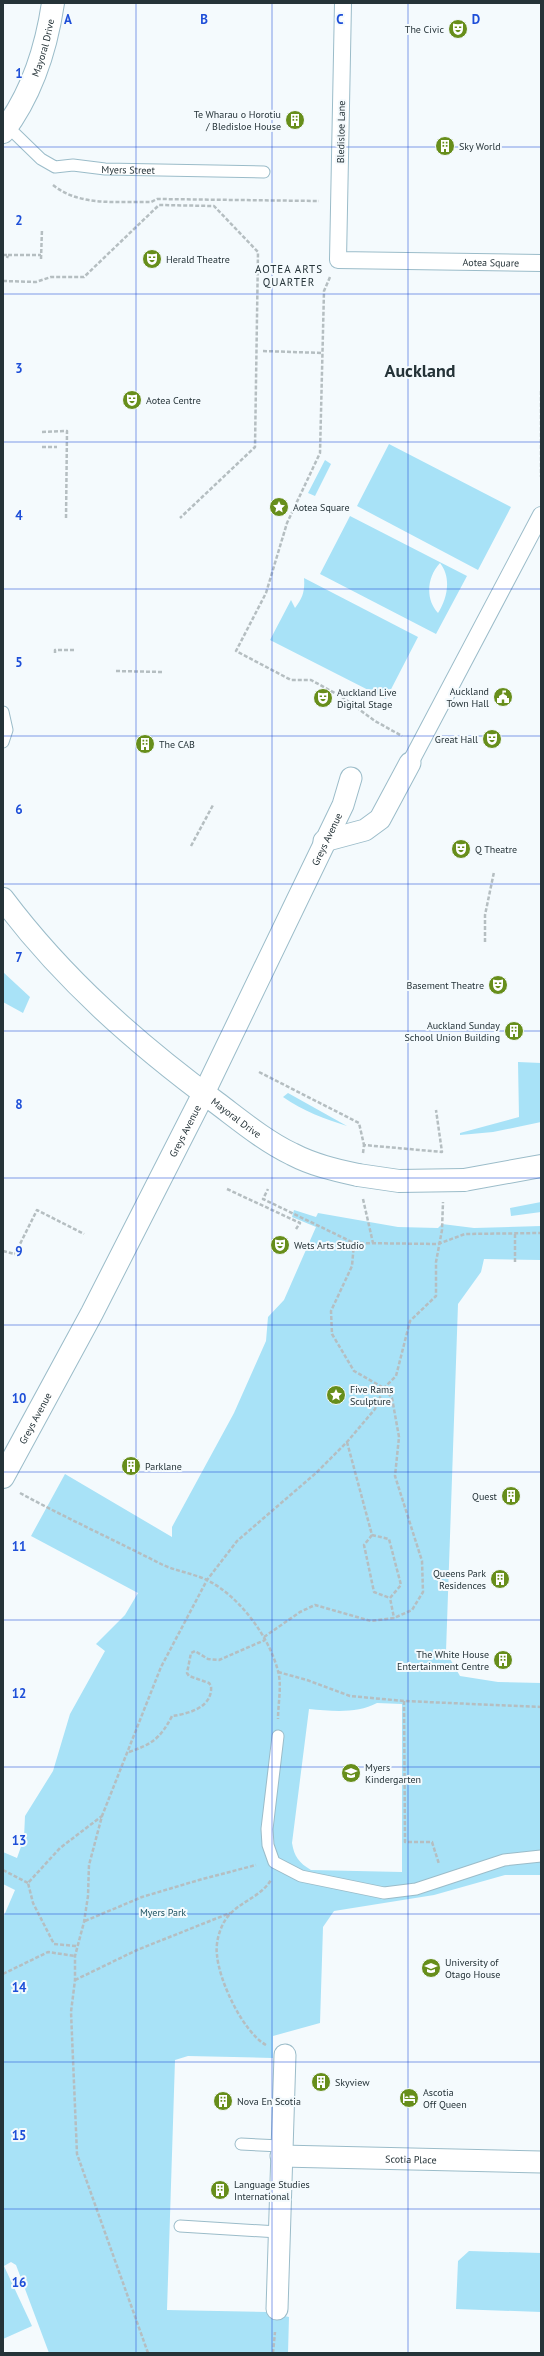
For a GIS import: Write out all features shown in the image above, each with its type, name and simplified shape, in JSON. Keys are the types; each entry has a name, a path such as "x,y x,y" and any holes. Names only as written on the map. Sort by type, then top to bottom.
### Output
{"main road":[{"name":"Mayoral Drive","path":"5,129 24,100 38,70 46,43 53,3"},
{"name":"Mayoral Drive","path":"3,899 36,940 99,1006 152,1054 266,1139 291,1154 360,1185 399,1181 464,1180 541,1166"},
{"name":"Greys Avenue","path":"3,1476 92,1313 204,1093"}],"street":[{"name":"Bledisloe Lane","path":"338,260 343,3"},
{"name":"Aotea Square","path":"338,260 541,263"},
{"path":"324,841 353,835 372,826 380,819 541,515"},
{"name":"Greys Avenue","path":"204,1093 324,841 343,805 351,778"},
{"path":"276,2317 285,2055"},
{"name":"Scotia Place","path":"281,2151 541,2162"}],"lane":[{"name":"Myers Street","path":"5,129 41,158 55,167 73,165 105,169 264,172"},
{"path":"3,712 7,730 3,742"},
{"path":"278,1736 267,1829 268,1845 274,1862 301,1876 384,1892 416,1889 504,1860 541,1856"},
{"path":"241,2144 281,2151"},
{"path":"180,2226 278,2232"}],"path":[{"path":"49,182 69,195 88,200 151,202 157,199 340,201"},
{"path":"3,281 36,282 51,277 84,277 159,204 214,206 258,252 255,447 180,518"},
{"path":"41,259 42,229"},
{"path":"3,255 41,255"},
{"path":"338,260 324,291 320,453 287,523 266,593 236,651 292,680 311,680 342,698 375,721 414,754"},
{"path":"262,351 323,353"},
{"path":"541,391 541,478"},
{"path":"42,432 67,431 66,519"},
{"path":"42,447 57,447"},
{"path":"55,653 55,650 75,650"},
{"path":"116,671 163,672"},
{"path":"191,846 213,805"},
{"path":"485,942 485,915 494,872"},
{"path":"259,1072 359,1123 364,1145"},
{"path":"360,1185 373,1243"},
{"path":"227,1189 300,1223 296,1229"},
{"path":"268,1189 263,1199 354,1243 438,1244 465,1234 541,1233"},
{"path":"3,1251 15,1254 37,1210 84,1234"},
{"path":"148,2353 77,2154 71,2012 75,1980 76,1946 84,1922 88,1896 88,1865 102,1816 161,1667 206,1580 237,1541 316,1473 348,1442 375,1409 384,1388 396,1376 410,1322 436,1296 438,1244 442,1230"},
{"path":"515,1234 515,1264"},
{"path":"128,1752 144,1746 162,1734 172,1716 190,1713 205,1702 211,1686 209,1683 189,1676 187,1673 191,1653 195,1651 208,1659 218,1660 264,1638 300,1612 315,1605 371,1621 394,1618 412,1610 423,1592 422,1561 394,1476 399,1437 392,1398 384,1388 354,1371 332,1334 331,1311 352,1266 354,1243"},
{"path":"348,1442 372,1536"},
{"path":"36,1502 167,1567 206,1580 227,1594 264,1638 278,1672 278,1736"},
{"path":"372,1536 389,1539 394,1556 401,1585 390,1598"},
{"path":"372,1536 364,1545 374,1592 390,1598"},
{"path":"390,1598 394,1618"},
{"path":"278,1672 307,1680 350,1696 404,1702 541,1708"},
{"path":"404,1702 405,1842 432,1842 444,1879"},
{"path":"28,1883 60,1848 102,1816"},
{"path":"75,1980 137,1950 230,1913 265,1890 272,1877 274,1862 199,1880 142,1897 84,1922"},
{"path":"3,1870 28,1883 33,1903 54,1944 76,1946"},
{"path":"230,1913 217,1940 217,1956 222,1976 233,2002 247,2027 259,2041 285,2055"},
{"path":"3,1974 48,1952 75,1956"},
{"path":"272,2353 276,2317"}],"green space":[{"path":"389,444 511,507 478,570 357,506"},
{"path":"325,460 331,464 315,496 308,493"},
{"path":"350,516 467,576 436,634 320,574","holes":["440,563 444,569 447,588 444,601 438,613 431,601 429,588 432,575"]},
{"path":"304,578 418,637 386,699 270,640 291,600 295,608 300,601 304,590"},
{"path":"3,972 30,997 23,1013 3,1002"},
{"path":"518,1062 541,1063 541,1122 493,1132 460,1135 460,1133 519,1117"},
{"path":"288,1093 347,1126 298,1106 283,1097"},
{"path":"541,1202 541,1212 511,1216 510,1208"},
{"name":"Myers Park","path":"294,1210 316,1217 318,1213 398,1227 438,1228 442,1224 474,1228 541,1226 541,1260 484,1259 481,1272 458,1304 446,1652 460,1676 498,1682 541,1683 541,1875 505,1875 434,1895 334,1911 323,1927 320,2023 273,2036 273,2058 188,2056 175,2060 167,2310 266,2312 289,2317 288,2353 49,2353 16,2265 11,2262 4,2266 32,2326 3,2339 3,1918 15,1890 3,1884 3,1852 17,1858 24,1838 25,1816 53,1771 70,1714 105,1651 96,1644 125,1615 138,1593 31,1536 65,1474 172,1537 172,1527 234,1413 266,1341 268,1317 284,1300 316,1227 292,1217","holes":["377,1703 402,1704 402,1872 311,1870 303,1865 298,1859 294,1852 292,1843 309,1709 344,1711 361,1709"]},
{"path":"469,2251 541,2253 541,2312 456,2309 458,2261"}],"place":[{"name":"The Civic","path":"458,29"},
{"name":"Te Wharau o Horotiu / Bledisloe House","path":"295,120"},
{"name":"Sky World","path":"445,146"},
{"name":"Herald Theatre","path":"152,259"},
{"name":"Aotea Centre","path":"132,400"},
{"name":"Aotea Square","path":"279,507"},
{"name":"Auckland Town Hall","path":"503,697"},
{"name":"Auckland Live Digital Stage","path":"323,698"},
{"name":"Great Hall","path":"492,739"},
{"name":"The CAB","path":"145,744"},
{"name":"Q Theatre","path":"461,849"},
{"name":"Basement Theatre","path":"498,985"},
{"name":"Auckland Sunday School Union Building","path":"514,1031"},
{"name":"Wets Arts Studio","path":"280,1245"},
{"name":"Five Rams Sculpture","path":"336,1395"},
{"name":"Parklane","path":"131,1466"},
{"name":"Quest","path":"511,1496"},
{"name":"Queens Park Residences","path":"500,1579"},
{"name":"The White House Entertainment Centre","path":"503,1660"},
{"name":"Myers Kindergarten","path":"351,1773"},
{"name":"University of Otago House","path":"431,1968"},
{"name":"Skyview","path":"321,2082"},
{"name":"Ascotia Off Queen","path":"409,2098"},
{"name":"Nova En Scotia","path":"223,2101"},
{"name":"Language Studies International","path":"220,2190"}],"district":[{"name":"AOTEA ARTS QUARTER","path":"289,275"},
{"name":"Auckland","path":"420,370"}]}
